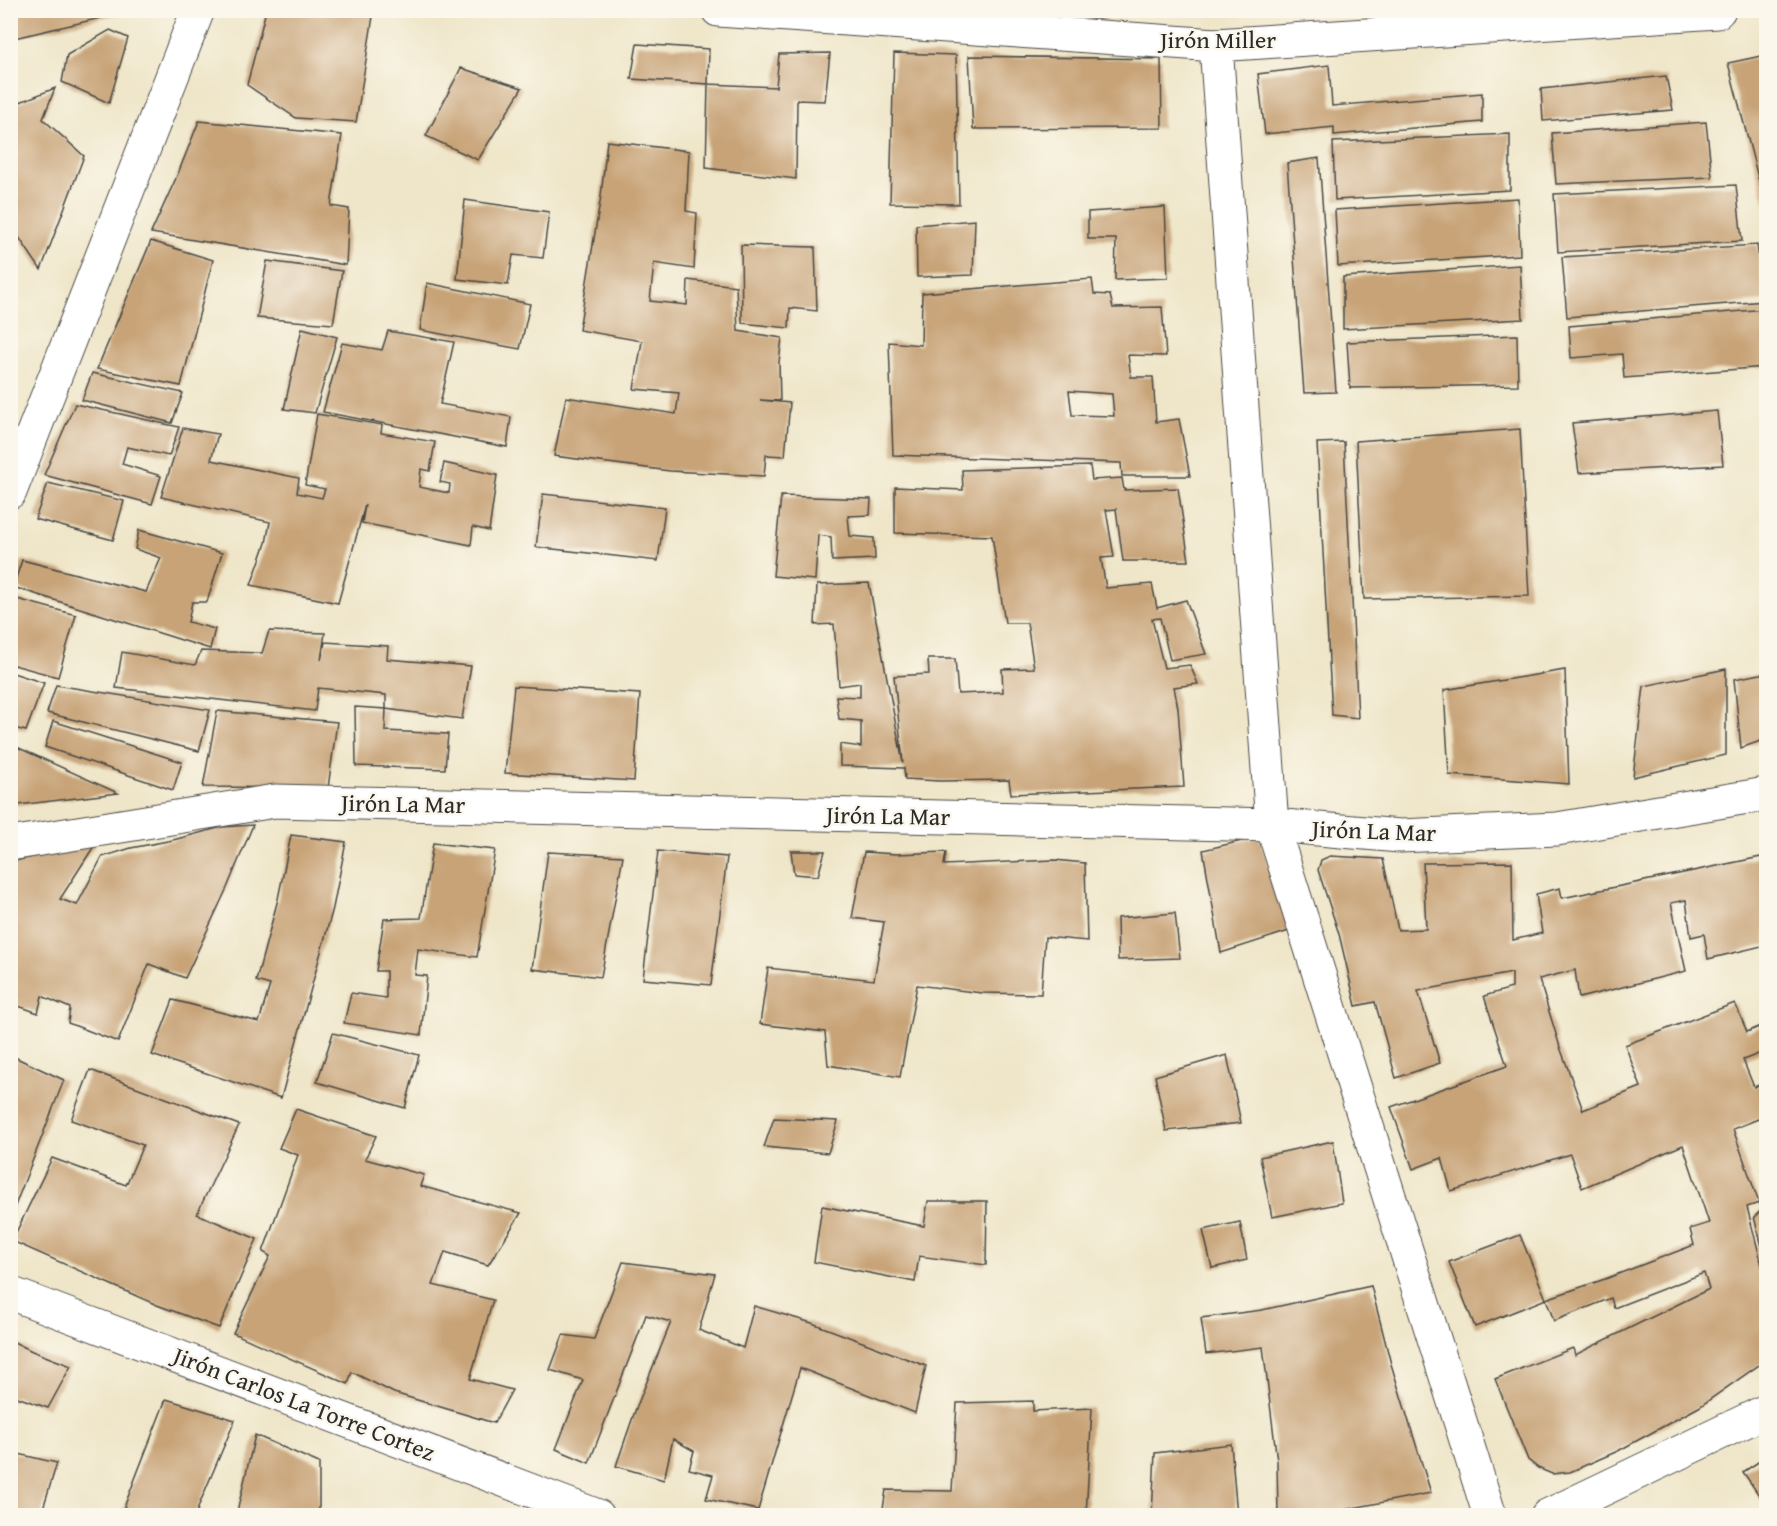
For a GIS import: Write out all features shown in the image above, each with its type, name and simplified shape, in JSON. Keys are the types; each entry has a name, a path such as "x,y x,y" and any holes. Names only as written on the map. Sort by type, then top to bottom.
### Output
{"street":[{"path":"10,492 198,10"},
{"name":"Jirón Miller","path":"717,10 1216,45 1718,12 1719,10"},
{"path":"1216,45 1272,825 1490,1515"},
{"name":"Jirón La Mar","path":"10,844 275,801 1272,825 1400,836 1557,829 1767,794"},
{"name":"Jirón Carlos La Torre Cortez","path":"10,1293 598,1515"},
{"path":"1547,1515 1767,1411"}],"building":[{"path":"10,10 131,10 131,11 10,39"},
{"path":"266,10 374,10 356,122 296,118 247,85"},
{"path":"110,30 128,38 109,103 62,82 67,55"},
{"path":"637,44 709,49 708,84 631,79"},
{"path":"830,53 825,101 797,100 796,179 706,168 708,84 776,87 779,54"},
{"path":"894,53 956,55 959,204 890,203"},
{"path":"1766,55 1766,208 1728,63"},
{"path":"969,56 1161,59 1162,128 973,129"},
{"path":"1329,65 1332,106 1482,93 1482,122 1334,135 1334,127 1265,134 1258,74"},
{"path":"461,68 522,88 478,160 426,136"},
{"path":"1666,76 1673,110 1543,121 1541,89"},
{"path":"55,88 43,119 84,156 41,270 10,224 10,106"},
{"path":"199,121 342,135 331,206 349,209 346,265 151,233"},
{"path":"1706,122 1712,177 1556,184 1552,133"},
{"path":"1510,134 1510,190 1335,200 1333,142"},
{"path":"607,141 689,151 686,211 697,213 694,269 654,263 650,301 687,305 688,280 736,286 738,331 782,338 779,362 780,401 760,400 790,403 785,456 766,455 764,476 670,471 554,456 566,397 676,414 679,393 634,389 642,341 579,330 601,196"},
{"path":"1319,158 1336,392 1304,393 1287,163"},
{"path":"1736,185 1742,241 1558,252 1554,194"},
{"path":"1518,198 1520,255 1338,266 1335,210"},
{"path":"465,200 549,212 543,258 513,255 508,285 457,279"},
{"path":"1165,207 1168,278 1115,280 1116,239 1088,239 1088,212"},
{"path":"975,220 973,275 917,277 916,225"},
{"path":"151,241 213,260 181,386 97,369"},
{"path":"741,245 815,247 817,311 790,308 789,328 742,323"},
{"path":"1757,245 1765,301 1567,317 1562,257"},
{"path":"267,261 342,271 333,324 257,318"},
{"path":"1520,265 1523,319 1343,329 1343,277"},
{"path":"1092,279 1094,294 1110,295 1113,308 1162,307 1166,356 1128,355 1131,377 1153,377 1156,422 1179,419 1190,476 1122,476 1121,463 893,455 889,342 921,345 922,293","holes":["1069,391 1112,394 1114,416 1072,415"]},
{"path":"427,283 530,304 520,349 420,330"},
{"path":"1766,309 1766,367 1624,378 1622,354 1571,358 1569,326"},
{"path":"302,328 337,337 315,413 284,409"},
{"path":"388,331 454,342 440,404 511,417 507,447 323,412 342,343 382,350"},
{"path":"1517,335 1518,385 1350,388 1347,342"},
{"path":"92,373 183,393 172,423 82,400"},
{"path":"75,404 179,427 169,456 127,447 122,464 161,476 152,504 44,475"},
{"path":"1717,411 1723,465 1579,473 1572,423"},
{"path":"317,414 382,425 381,433 435,442 430,471 421,469 419,487 449,493 450,484 440,482 444,463 497,475 489,531 473,527 471,545 362,523 365,505 338,603 251,585 266,543 270,522 161,497 183,428 218,434 211,460 299,478 297,493 322,498 325,489 305,485"},
{"path":"1520,429 1529,596 1364,599 1356,441"},
{"path":"1344,442 1358,718 1332,715 1317,443"},
{"path":"1090,466 1092,480 1122,478 1124,490 1178,488 1189,561 1123,561 1116,509 1106,510 1114,557 1101,558 1106,588 1152,584 1157,608 1186,600 1206,654 1170,660 1160,618 1152,619 1164,668 1190,665 1198,684 1174,687 1178,708 1184,787 1011,794 1009,780 905,779 904,768 840,766 840,744 861,747 861,721 839,719 836,696 860,697 860,683 839,686 834,624 815,625 817,585 869,583 903,763 894,676 929,674 928,659 955,659 958,694 1003,692 1002,669 1034,668 1027,623 1005,623 992,536 895,533 895,487 963,490 962,470"},
{"path":"48,483 124,501 113,540 35,519"},
{"path":"543,494 665,508 658,561 536,547"},
{"path":"781,496 871,499 870,515 848,516 850,536 874,538 875,559 832,561 831,537 818,535 815,580 773,576"},
{"path":"139,530 222,553 207,602 192,602 188,622 215,629 210,649 13,587 22,560 146,592 161,558 135,549"},
{"path":"10,597 76,615 58,677 10,664"},
{"path":"269,631 325,633 321,660 325,642 388,646 387,659 471,666 462,719 386,709 386,695 318,688 315,711 116,688 122,652 195,665 201,651 262,653"},
{"path":"1726,669 1726,755 1633,777 1644,686"},
{"path":"1565,670 1569,784 1449,775 1444,690"},
{"path":"10,672 44,683 26,731 10,727"},
{"path":"1766,673 1766,739 1741,748 1734,679"},
{"path":"56,685 210,710 199,751 47,713"},
{"path":"514,686 640,694 634,781 505,773"},
{"path":"355,707 386,709 385,731 448,734 445,769 356,766"},
{"path":"217,711 337,722 328,788 203,787"},
{"path":"53,721 182,762 173,790 45,747"},
{"path":"10,744 118,793 10,806"},
{"path":"253,825 227,888 185,978 149,964 118,1042 68,1023 70,1008 42,996 38,1013 10,1003 10,862 96,843 60,899 77,905 102,857 222,827"},
{"path":"291,835 346,842 333,908 281,1098 152,1055 173,1000 259,1022 270,985 256,981 278,899"},
{"path":"1259,837 1292,930 1221,953 1203,850"},
{"path":"433,843 495,850 477,957 418,949 415,975 427,976 421,1035 344,1023 351,993 386,998 386,971 376,971 384,919 421,918"},
{"path":"658,851 727,857 711,985 643,979"},
{"path":"791,851 825,851 818,876 794,874"},
{"path":"548,852 623,856 601,977 532,969"},
{"path":"864,852 896,854 946,852 944,865 1054,860 1085,863 1087,941 1045,937 1041,994 982,993 917,985 900,1077 828,1065 825,1032 760,1024 768,968 874,980 884,922 852,918"},
{"path":"1330,856 1383,859 1398,930 1426,929 1423,863 1512,862 1513,940 1542,933 1536,894 1560,888 1562,898 1761,857 1766,890 1766,945 1708,959 1704,934 1691,937 1686,900 1671,903 1686,971 1579,998 1575,970 1539,979 1583,1110 1641,1087 1625,1045 1735,1003 1747,1032 1766,1024 1766,1051 1743,1060 1754,1087 1766,1082 1766,1116 1733,1129 1759,1203 1747,1207 1766,1281 1766,1360 1699,1407 1618,1451 1570,1472 1552,1474 1538,1468 1528,1460 1495,1379 1573,1348 1575,1355 1709,1289 1704,1273 1614,1308 1611,1298 1554,1321 1546,1299 1694,1245 1690,1229 1709,1223 1683,1145 1582,1188 1570,1154 1451,1191 1442,1158 1413,1169 1391,1107 1507,1066 1484,996 1512,988 1512,973 1418,991 1440,1063 1396,1078 1375,1002 1356,1006 1339,934 1318,870 1321,860"},
{"path":"1175,913 1180,958 1118,960 1117,918"},
{"path":"333,1033 419,1055 405,1108 317,1082"},
{"path":"10,1055 64,1080 11,1216 10,1216"},
{"path":"1227,1055 1241,1123 1166,1131 1155,1076"},
{"path":"90,1070 239,1125 197,1214 257,1239 219,1328 157,1305 12,1241 52,1158 126,1185 143,1145 71,1120"},
{"path":"296,1109 376,1136 365,1159 424,1175 420,1186 521,1213 488,1265 445,1252 433,1285 493,1300 470,1379 512,1390 494,1423 394,1393 352,1372 348,1384 233,1333 270,1256 263,1252 298,1155 279,1148"},
{"path":"774,1118 838,1121 828,1153 764,1147"},
{"path":"1333,1141 1342,1203 1272,1217 1260,1157"},
{"path":"928,1201 987,1201 986,1265 919,1256 915,1282 814,1262 822,1206 924,1226"},
{"path":"1766,1206 1766,1261 1754,1217"},
{"path":"1240,1222 1247,1260 1212,1268 1203,1230"},
{"path":"1520,1235 1546,1299 1475,1327 1449,1262"},
{"path":"623,1262 715,1274 699,1330 743,1348 754,1306 812,1323 926,1366 915,1413 800,1368 758,1510 706,1499 713,1475 689,1469 694,1451 673,1439 664,1480 616,1466 635,1411 671,1322 646,1315 589,1463 556,1449 583,1380 550,1370 563,1335 594,1339"},
{"path":"1371,1286 1391,1364 1431,1493 1332,1512 1278,1515 1277,1461 1263,1347 1206,1354 1201,1318 1262,1310"},
{"path":"10,1340 71,1366 48,1408 14,1396 10,1404"},
{"path":"166,1399 235,1420 196,1515 121,1515"},
{"path":"1033,1401 1033,1411 1092,1408 1086,1515 882,1515 886,1490 952,1491 957,1403"},
{"path":"255,1435 319,1463 319,1515 257,1515 237,1512"},
{"path":"1231,1444 1237,1515 1152,1515 1155,1453"},
{"path":"10,1452 57,1463 41,1515 10,1515"},
{"path":"1766,1457 1766,1499 1763,1501 1743,1472"}]}
